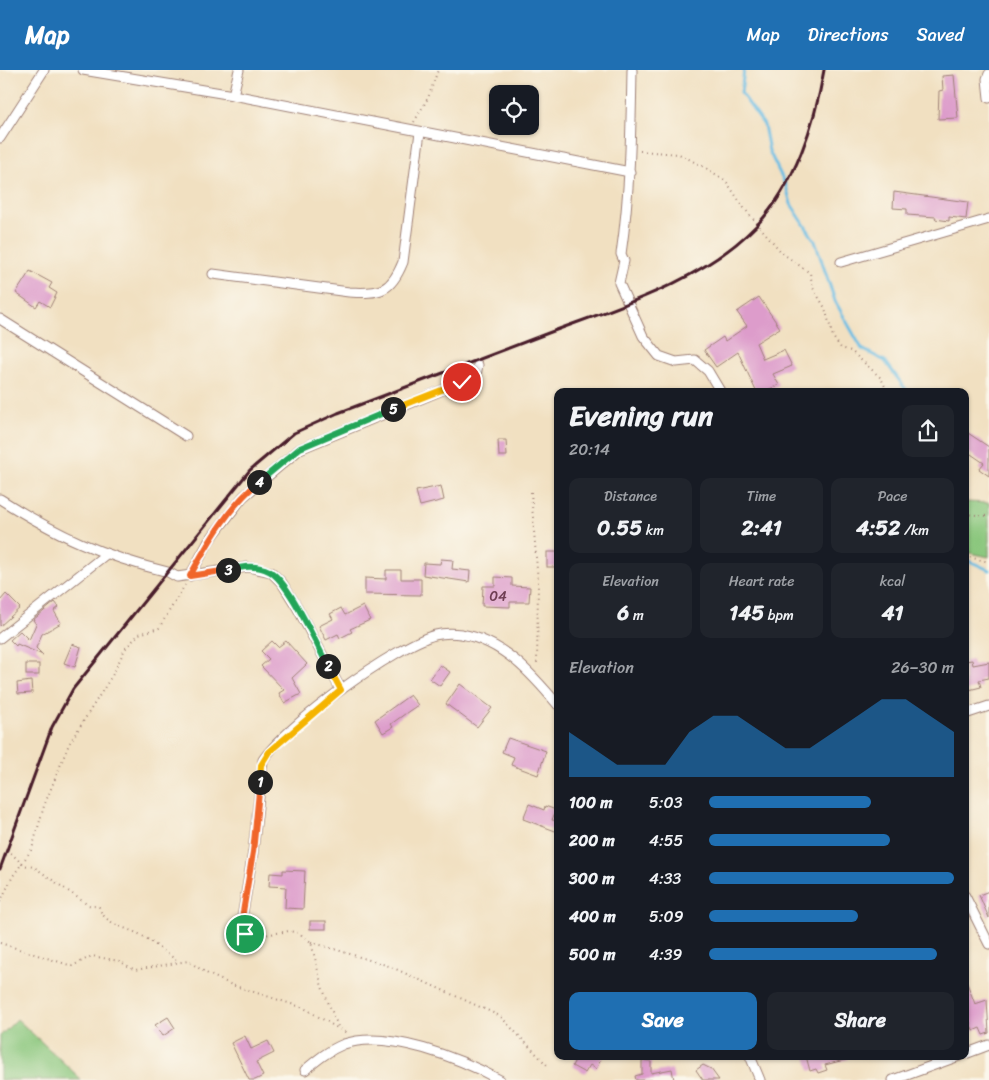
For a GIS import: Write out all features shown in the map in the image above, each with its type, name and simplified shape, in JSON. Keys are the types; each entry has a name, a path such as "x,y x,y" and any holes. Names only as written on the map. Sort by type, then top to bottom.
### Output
{"street":[{"path":"0,138 44,70"},
{"path":"82,70 233,95 630,172"},
{"path":"233,95 239,70"},
{"path":"632,70 630,172 621,254 624,261 620,283 642,336 660,356 676,362 695,360 708,371 718,388"},
{"path":"989,74 987,79 989,98"},
{"path":"213,274 349,292 371,293 387,288 397,278 403,262 416,131"},
{"path":"841,262 989,219"},
{"path":"0,319 186,436"},
{"path":"190,576 209,541 243,497 300,448 462,382 476,375 478,365"},
{"path":"0,499 43,526 105,554 168,572 176,577 248,566 271,572 282,583 297,607 341,690"},
{"path":"0,638 105,554"},
{"path":"242,918 253,852 263,760 294,728 341,690 401,651 434,636 448,633 481,639 494,646 535,679 554,700"},
{"path":"969,713 989,706"},
{"path":"969,904 989,944"},
{"path":"305,1070 332,1050 345,1044 363,1041 402,1044 432,1052 500,1080"},
{"path":"969,1052 989,1045"},
{"path":"752,1060 760,1080"},
{"path":"893,1080 948,1060"}],"path":[{"path":"416,131 415,116 428,98 438,70"},
{"path":"630,153 644,151 679,154 698,163 726,182 744,208 782,253 810,273 813,288 825,308 833,337 841,348 851,351 881,378 886,388"},
{"path":"531,492 538,582 538,654 535,679"},
{"path":"969,514 989,516"},
{"path":"969,557 989,562"},
{"path":"0,902 13,876 23,865 32,849 44,806 69,744 113,674 125,650 139,634 159,628 174,607 190,576"},
{"path":"11,853 23,865 34,867 88,905 98,907 101,916 118,927 139,935 178,961"},
{"path":"242,918 242,931 252,937 289,931 299,934 311,942 389,966 500,1016 548,1066"},
{"path":"0,942 19,950 72,966 92,956 120,961 135,970 178,961 188,961 208,974 232,984 304,1008 363,1041"},
{"path":"311,942 322,987 339,1029"}],"green space":[{"path":"969,502 989,503 989,557 969,553"},
{"path":"17,1019 82,1080 0,1080 0,1036"}],"building":[{"path":"954,75 958,118 938,119 939,91 943,90 942,76"},
{"path":"894,192 968,202 966,219 949,217 949,221 935,219 936,217 907,215 907,209 893,208"},
{"path":"30,271 52,283 49,288 57,293 50,307 40,301 36,307 16,293"},
{"path":"759,297 780,328 756,343 763,359 784,350 792,366 773,374 779,385 772,388 755,388 738,352 716,367 704,350 723,337 725,341 747,326 737,312"},
{"path":"969,434 989,447 989,476 979,469 984,463 969,453"},
{"path":"498,440 506,440 507,456 499,456"},
{"path":"441,486 444,500 420,506 416,491"},
{"path":"547,552 554,552 554,567 547,567"},
{"path":"441,559 453,560 452,569 470,571 469,582 423,575 424,563 440,564"},
{"path":"386,570 401,570 401,579 421,579 421,595 365,594 365,578 386,579"},
{"path":"495,577 512,578 512,586 530,587 529,602 510,602 510,607 482,606 483,586 495,586"},
{"path":"6,594 20,608 0,626 0,601"},
{"path":"55,602 59,607 54,611 61,623 42,634 36,648 43,655 17,644 16,646 10,640 20,631 29,640 36,624 33,620"},
{"path":"363,606 370,620 350,629 352,632 340,638 338,634 326,640 319,626 333,619 330,614 341,608 345,615"},
{"path":"272,641 278,647 286,641 307,664 292,678 301,694 284,703 279,693 284,690 261,666 269,659 261,651"},
{"path":"72,644 81,647 75,667 64,663"},
{"path":"969,660 972,660 973,665 989,662 989,678 979,680 981,687 969,690"},
{"path":"26,664 39,664 39,675 26,675"},
{"path":"440,665 450,672 440,686 430,679"},
{"path":"31,681 32,693 18,694 17,683"},
{"path":"460,684 492,708 477,727 446,704"},
{"path":"410,695 418,705 391,724 393,727 383,733 375,720"},
{"path":"508,738 546,751 538,775 511,765 514,757 502,752"},
{"path":"529,804 544,810 545,806 554,809 552,820 554,820 554,831 523,819"},
{"path":"283,870 305,871 303,909 285,908 286,887 269,886 270,873 283,874"},
{"path":"989,891 989,918 979,895"},
{"path":"310,921 326,921 326,929 310,929"},
{"path":"969,988 975,1004 987,1000 989,1033 983,1035 980,1028 973,1031 970,1022"},
{"path":"168,1017 175,1028 163,1036 155,1025"},
{"path":"245,1036 251,1049 268,1041 274,1053 256,1062 263,1076 255,1080 249,1080 231,1043"},
{"path":"575,1060 601,1060 596,1069 590,1065 585,1073 572,1066"},
{"path":"642,1060 651,1061 651,1073 672,1069 674,1080 636,1080 635,1076 642,1074"},
{"path":"807,1060 844,1060 825,1065 827,1070 818,1073 816,1069 810,1071"},
{"path":"703,1065 711,1069 719,1080 703,1080 696,1070"}],"waterway":[{"path":"744,70 741,93 764,125 769,151 786,186 791,204 815,241 835,301 862,349 885,361 905,388"},
{"path":"969,561 989,570"}],"railway":[{"path":"0,869 52,727 73,689 250,470 294,433 338,413 628,303 684,278 710,263 735,245 757,225 782,191 793,172 809,132 824,70"}],"route":[{"path":"245,934 242,931 242,918 253,852 261,765 269,752 294,728 341,690 297,607 282,583 271,572 248,566 190,576 209,541 243,497 300,448 462,382"}]}
